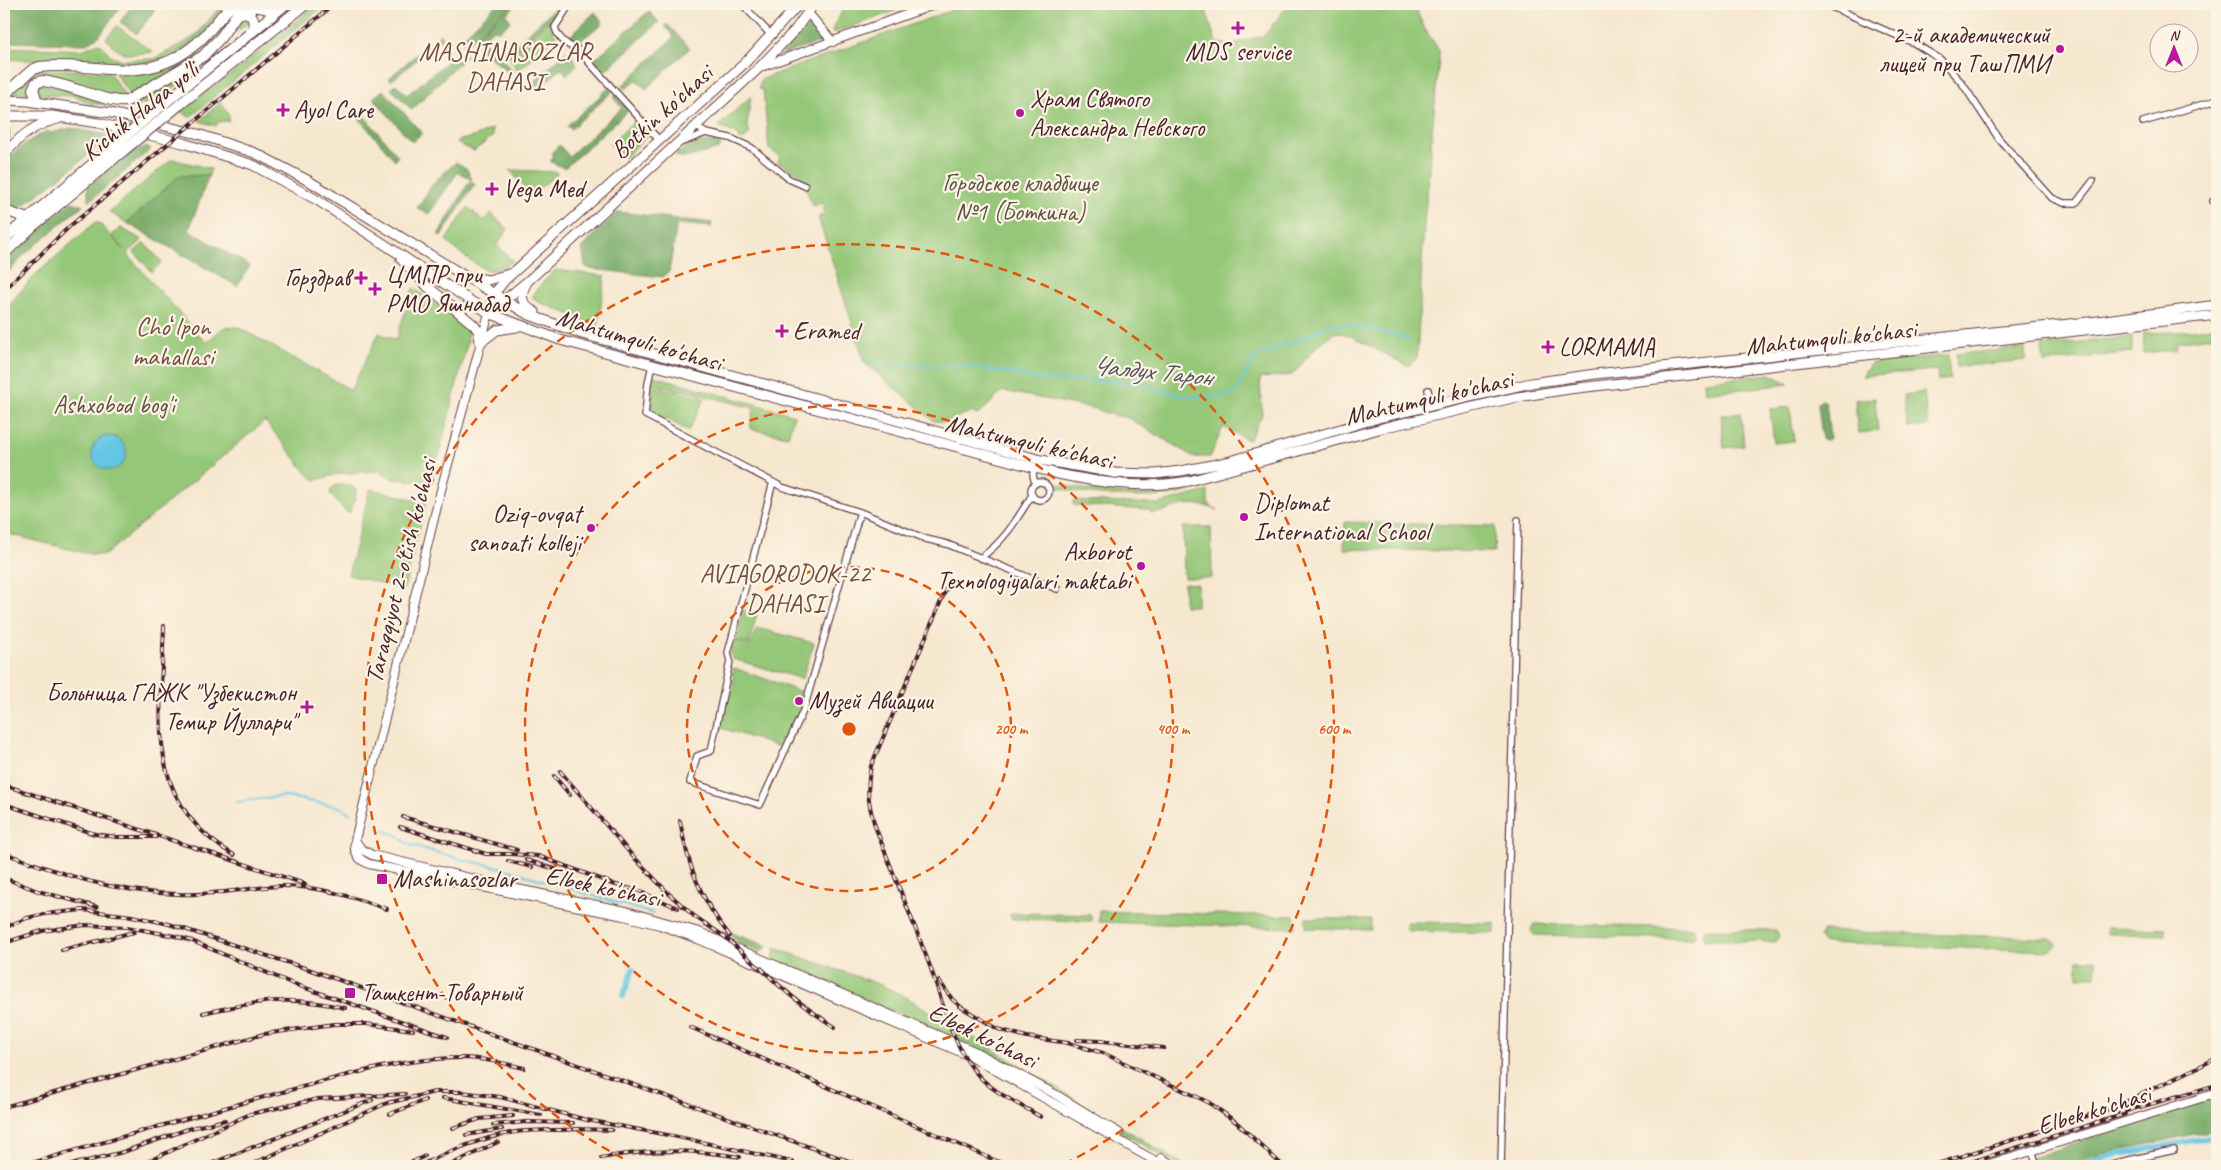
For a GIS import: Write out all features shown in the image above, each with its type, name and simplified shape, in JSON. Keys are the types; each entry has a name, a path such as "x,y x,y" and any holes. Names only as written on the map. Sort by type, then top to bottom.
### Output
{"highway":[{"path":"4,95 32,70 39,67 138,70 161,64 195,44 233,4"},
{"name":"Kichik Halqa yo'li","path":"4,239 29,222 176,101 286,4"},
{"name":"Kichik Halqa yo'li","path":"176,101 306,4"},
{"path":"37,102 33,95 33,88 36,83 42,81 116,101 130,100 203,56 220,38 240,9 246,7 265,8 276,12"},
{"path":"236,16 242,12 250,14 254,22 252,32"},
{"path":"4,130 4,137"},
{"name":"Kichik Halqa yo'li","path":"4,254 29,222"}],"main road":[{"path":"806,16 814,4"},
{"name":"Botkin ko'chasi","path":"759,68 936,4"},
{"name":"Botkin ko'chasi","path":"494,295 512,273 660,141 772,36 797,7 833,42"},
{"name":"Botkin ko'chasi","path":"488,313 529,280 759,68 806,16"},
{"name":"Mahtumquli ko'chasi","path":"4,100 81,108 140,119 212,138 256,153 309,181 527,314 582,334 637,351 1052,462 1115,473 1155,474 1201,468 1431,405 1515,386 1595,374 1927,343 2112,323 2217,315"},
{"name":"Mahtumquli ko'chasi","path":"4,116 69,118 155,135 253,165 294,185 488,313 522,327 652,365 1035,468 1075,478 1113,483 1152,485 1180,483 1220,474 1386,427 1517,397 1927,343"},
{"path":"4,156 15,144 36,127 49,121 69,118"},
{"path":"612,184 621,194"},
{"path":"4,210 29,222"},
{"path":"391,248 422,282 474,325 478,332 480,343 502,328 522,327"},
{"path":"459,272 488,280 512,273"},
{"path":"529,280 522,296 526,307 567,325 582,334"},
{"path":"488,313 494,295"},
{"name":"Mahtumquli ko'chasi","path":"2112,323 2217,305"},
{"name":"Taraqqiyot 2-o'tish ko'chasi","path":"355,840 436,509 488,313"},
{"path":"635,360 637,351"},
{"path":"1515,386 1517,397"},
{"name":"Elbek ko'chasi","path":"355,840 356,854 369,864 624,916 660,925 698,939 972,1057 1164,1166"},
{"name":"Elbek ko'chasi","path":"355,840 359,847 369,854 517,889 626,911 699,932 974,1051 1053,1094 1174,1166"},
{"name":"Elbek ko'chasi","path":"1983,1166 2217,1093"}],"street":[{"path":"570,4 554,27 556,32 569,46 577,49 660,141"},
{"path":"742,4 772,36"},
{"path":"1825,4 1914,43 1936,56 1962,83 1999,139 2052,198 2064,203 2076,203 2093,181"},
{"path":"2143,122 2217,100"},
{"path":"695,126 706,133 730,138 752,148 789,179 805,186"},
{"path":"676,145 706,133"},
{"path":"652,365 645,415 773,482 860,512 1057,589"},
{"path":"1428,390 1431,405"},
{"path":"1035,468 1033,475 1035,484"},
{"path":"773,482 728,653 730,661 711,751 697,756 690,782 760,805 804,709 860,512"},
{"path":"980,558 1003,540 1032,495 1031,490 1035,484 1040,482 1046,484 1049,489 1048,494 1042,500 1036,499 1032,495"},
{"path":"1501,1166 1518,520"},
{"path":"2032,1150 2037,1166"},
{"path":"2103,1166 2174,1150"}],"green space":[{"path":"4,4 123,4 98,37 85,44 4,42"},
{"path":"133,4 159,4 137,34 120,22"},
{"path":"223,4 227,4 203,32 188,45 162,59 149,63 125,65 4,59 4,47 82,50 99,43 114,58 123,60 154,59 194,37"},
{"path":"237,4 245,4 235,8 219,35 197,57 130,96 115,73 140,73 159,68"},
{"path":"316,4 326,4 190,117 180,111 238,69"},
{"path":"497,4 511,4 466,45 461,39"},
{"path":"513,4 515,6 506,15 511,21 499,31 493,29 483,38 477,36"},
{"path":"559,4 563,4 565,7 555,22 546,21 509,56 507,53"},
{"path":"846,4 915,4 833,33 832,30"},
{"name":"Городское кладбище №1 (Боткина)","path":"969,4 1204,4 1216,43 1230,45 1265,35 1289,4 1414,4 1424,28 1439,50 1424,224 1417,358 1408,366 1351,336 1336,332 1318,345 1292,375 1260,378 1262,415 1249,440 1223,427 1210,457 1194,457 1128,418 1097,409 1003,391 978,415 970,412 944,422 934,421 865,363 818,217 825,214 822,203 813,206 800,174 778,162 780,156 769,149 763,90 759,89 761,79"},
{"path":"649,11 659,22 605,71 602,72 582,51 585,46 596,58"},
{"path":"595,12 603,23 580,41 567,39"},
{"path":"245,15 249,22 186,78 161,97 135,107 133,102 218,45"},
{"path":"547,22 555,23 552,30 556,36 518,71 509,57"},
{"path":"667,24 690,48 646,89 636,80 626,89 622,86 674,37 665,26"},
{"path":"809,25 824,41 781,55"},
{"path":"117,26 153,52 127,54 117,49 106,38"},
{"path":"440,34 443,38 391,81 389,78"},
{"path":"484,41 513,70 508,77 507,71 477,46"},
{"path":"461,50 466,56 412,110 391,89 396,84 407,95"},
{"path":"566,52 573,57 577,65 567,75 561,69 537,89 527,88"},
{"path":"39,69 109,72 126,97 121,99 35,78 29,83 28,94 10,93"},
{"path":"40,84 130,103 133,107 92,104 75,96 41,95 37,87"},
{"path":"610,87 613,91 571,129 567,126"},
{"path":"383,90 422,133 412,142 373,98"},
{"path":"615,95 629,110 564,168 551,162 553,151 559,145 569,156 622,108 613,97"},
{"path":"751,96 747,126 750,133 745,139 739,139 739,136 719,126"},
{"path":"221,102 229,115 229,121 218,122 216,126 199,121"},
{"path":"359,110 398,156 395,160 354,113"},
{"path":"636,120 649,134 624,158 610,144"},
{"path":"71,128 113,136 18,210 4,207 3,175 6,164 15,152 47,131 51,133"},
{"path":"492,129 493,136 474,151 457,143 458,141"},
{"path":"712,141 721,144 719,149 686,158 675,156 688,145"},
{"path":"146,147 151,149 90,201 88,198 88,185 129,153"},
{"path":"172,159 211,169 209,175 179,176 127,223 109,212"},
{"path":"456,162 467,169 472,180 458,172 429,214 417,208 434,182"},
{"path":"510,170 556,172 557,174 537,190 527,191"},
{"path":"209,175 189,230 250,266 237,286 127,223 179,176"},
{"path":"470,181 475,184 442,235 438,235"},
{"path":"71,202 83,205 24,255 4,277 5,262 39,228"},
{"path":"468,207 483,221 491,213 508,229 497,245 513,261 504,267 487,270 465,257 446,240"},
{"path":"618,212 712,223 711,227 677,224 669,272 663,277 590,269 585,266 582,247"},
{"name":"Ashxobod bog'i","path":"97,221 124,250 112,235 121,228 142,240 127,254 206,343 223,328 238,327 351,390 379,333 396,340 413,288 459,321 468,329 468,340 432,482 392,479 384,473 377,471 338,474 315,480 306,472 265,421 105,555 89,554 4,533 4,311 34,276"},
{"path":"144,243 162,262 152,272 134,252"},
{"path":"555,270 605,276 598,326 536,301 533,298 534,292"},
{"path":"2217,325 2217,336 2177,342 2176,350 2143,353 2144,333 2172,332"},
{"path":"2132,337 2132,352 2044,363 2042,346"},
{"path":"2025,348 2026,360 1957,367 1956,354"},
{"path":"1948,355 1950,379 1938,381 1937,370 1862,376 1871,363"},
{"path":"1770,374 1789,384 1705,393 1704,381"},
{"path":"654,376 794,415 788,436 750,429 754,408 652,383"},
{"path":"651,385 705,399 688,431 651,410"},
{"path":"1924,392 1928,426 1908,428 1904,395"},
{"path":"1875,398 1878,431 1858,433 1855,400"},
{"path":"1822,400 1826,402 1830,438 1826,440 1822,439 1818,403"},
{"path":"1790,407 1794,441 1774,443 1770,409"},
{"path":"1741,413 1744,446 1724,448 1721,415"},
{"path":"1045,481 1117,493 1153,494 1190,491 1156,497 1123,497 1068,490"},
{"path":"337,485 350,485 356,489 355,501 350,512 346,512 330,494 331,489"},
{"path":"370,489 426,502 404,589 348,575"},
{"path":"1208,491 1208,504 1218,510 1201,505 1187,504 1151,513 1150,510 1073,505 1073,501 1158,504"},
{"path":"1345,522 1495,526 1494,552 1344,549"},
{"path":"1183,527 1211,527 1212,578 1184,578"},
{"path":"1184,583 1197,584 1197,606 1184,606"},
{"path":"743,610 757,614 749,643 735,640"},
{"path":"757,628 814,643 802,679 733,659 730,654 734,641 750,645"},
{"path":"734,668 805,693 800,710 782,748 719,727 734,684 732,682 734,677 732,675"},
{"path":"1099,911 1294,916 1296,926 1294,928 1099,922"},
{"path":"1012,913 1091,915 1091,921 1012,919 1009,916"},
{"path":"1306,918 1371,920 1371,930 1306,928"},
{"path":"1408,922 1495,923 1495,933 1408,931 1405,927"},
{"path":"1534,924 1693,928 1696,934 1692,939 1534,935 1531,930"},
{"path":"2107,927 2165,929 2165,935 2107,934"},
{"path":"1705,929 1776,930 1779,936 1775,942 1705,940 1703,935"},
{"path":"1823,931 2050,938 2057,945 2050,951 1823,943 1819,937"},
{"path":"729,932 768,946 760,953 741,945"},
{"path":"775,948 881,985 908,998 936,1015 940,1010 948,1007 954,1026 1186,1166 1179,1166 1035,1081 971,1046 912,1018 773,960"},
{"path":"2078,960 2096,960 2096,977 2078,977"},
{"path":"2217,1097 2217,1129 2103,1154 2062,1166 2006,1166"}],"water":[{"path":"109,436 116,437 121,441 125,446 125,460 121,465 116,469 109,470 102,469 97,465 93,460 92,453 93,446 97,441 102,437"}],"waterway":[{"name":"Чалдух Тарон","path":"862,361 899,366 963,366 1036,379 1127,382 1189,397 1224,397 1236,391 1255,357 1301,339 1330,324 1364,327 1409,339"},
{"path":"236,802 283,796 340,807 351,814"},
{"path":"382,830 397,835 408,844 463,860 499,867 654,914"},
{"path":"623,996 633,969"},
{"path":"2076,1166 2110,1156 2217,1136"}],"railway":[{"path":"4,290 69,227 334,4"},
{"path":"947,587 871,766 868,789 869,803 875,826 928,961 952,1031 965,1057 987,1084 1041,1117"},
{"path":"164,626 161,724 163,754 171,783 184,810 204,834 234,855"},
{"path":"560,771 630,853 667,892 694,916 725,937 764,972"},
{"path":"554,776 570,795"},
{"path":"4,785 305,884"},
{"path":"4,804 95,834 117,837 156,837"},
{"path":"403,817 517,850"},
{"path":"680,821 687,853 697,882 711,909 730,936"},
{"path":"400,827 486,854 538,856 611,883"},
{"path":"4,853 68,875 131,890 153,893 190,894 279,886 307,887 361,900 387,909"},
{"path":"526,860 571,874"},
{"path":"508,861 532,867"},
{"path":"4,878 38,891 97,907"},
{"path":"605,882 639,891 678,908"},
{"path":"4,928 27,918 83,910 132,916 169,924 308,969 863,1166"},
{"path":"4,943 42,931 85,925 127,927 175,936 192,941 291,983 447,1037"},
{"path":"62,950 134,932"},
{"path":"761,968 796,1000 835,1027"},
{"path":"939,981 952,999 961,1007 998,1029 1027,1037 1068,1043 1103,1053 1208,1102 1236,1122 1283,1166"},
{"path":"203,1013 241,1005 274,1001 307,1002 345,1008"},
{"path":"4,1107 264,1034 334,1024 366,1024 413,1030"},
{"path":"690,1027 1008,1166"},
{"path":"1077,1040 1164,1048"},
{"path":"21,1166 260,1098 397,1064 469,1058 524,1068"},
{"path":"1931,1166 2115,1107 2217,1058"},
{"path":"2119,1113 2217,1085"},
{"path":"248,1166 387,1103 435,1092 461,1092 500,1097 587,1120 673,1136 793,1162"},
{"path":"138,1166 250,1114 318,1099 405,1094"},
{"path":"443,1098 541,1115"},
{"path":"205,1166 372,1100"},
{"path":"390,1114 425,1100"},
{"path":"1958,1166 2125,1114"},
{"path":"453,1128 479,1119 513,1116"},
{"path":"67,1166 123,1152 191,1128 225,1120"},
{"path":"493,1125 526,1122 573,1123"},
{"path":"466,1135 502,1129"},
{"path":"574,1129 612,1130"},
{"path":"419,1166 463,1146 510,1133 580,1129"},
{"path":"448,1166 498,1142"},
{"path":"601,1158 670,1151 688,1151 740,1157"},
{"path":"404,1166 425,1156"}],"place":[{"name":"MDS service","path":"1238,28"},
{"name":"2-й академический лицей при ТашПМИ","path":"2060,49"},
{"name":"Ayol Care","path":"283,110"},
{"name":"Храм Святого Александра Невского","path":"1020,113"},
{"name":"Vega Med","path":"492,189"},
{"name":"Горздрав","path":"361,278"},
{"name":"ЦМПР при РМО Яшнабад","path":"375,289"},
{"name":"Eramed","path":"782,331"},
{"name":"LORMAMA","path":"1548,347"},
{"name":"Diplomat International School","path":"1244,517"},
{"name":"Oziq-ovqat sanoati kolleji","path":"591,528"},
{"name":"Axborot Texnologiyalari maktabi","path":"1141,566"},
{"name":"Музей Авиации","path":"799,701"},
{"name":"Больница ГАЖК \"Узбекистон Темир Йуллари\"","path":"307,707"},
{"name":"Mashinasozlar","path":"382,879"},
{"name":"Ташкент-Товарный","path":"350,993"}],"district":[{"name":"MASHINASOZLAR DAHASI","path":"505,66"},
{"name":"Choʻlpon mahallasi","path":"173,341"},
{"name":"AVIAGORODOK-22 DAHASI","path":"785,588"}]}
